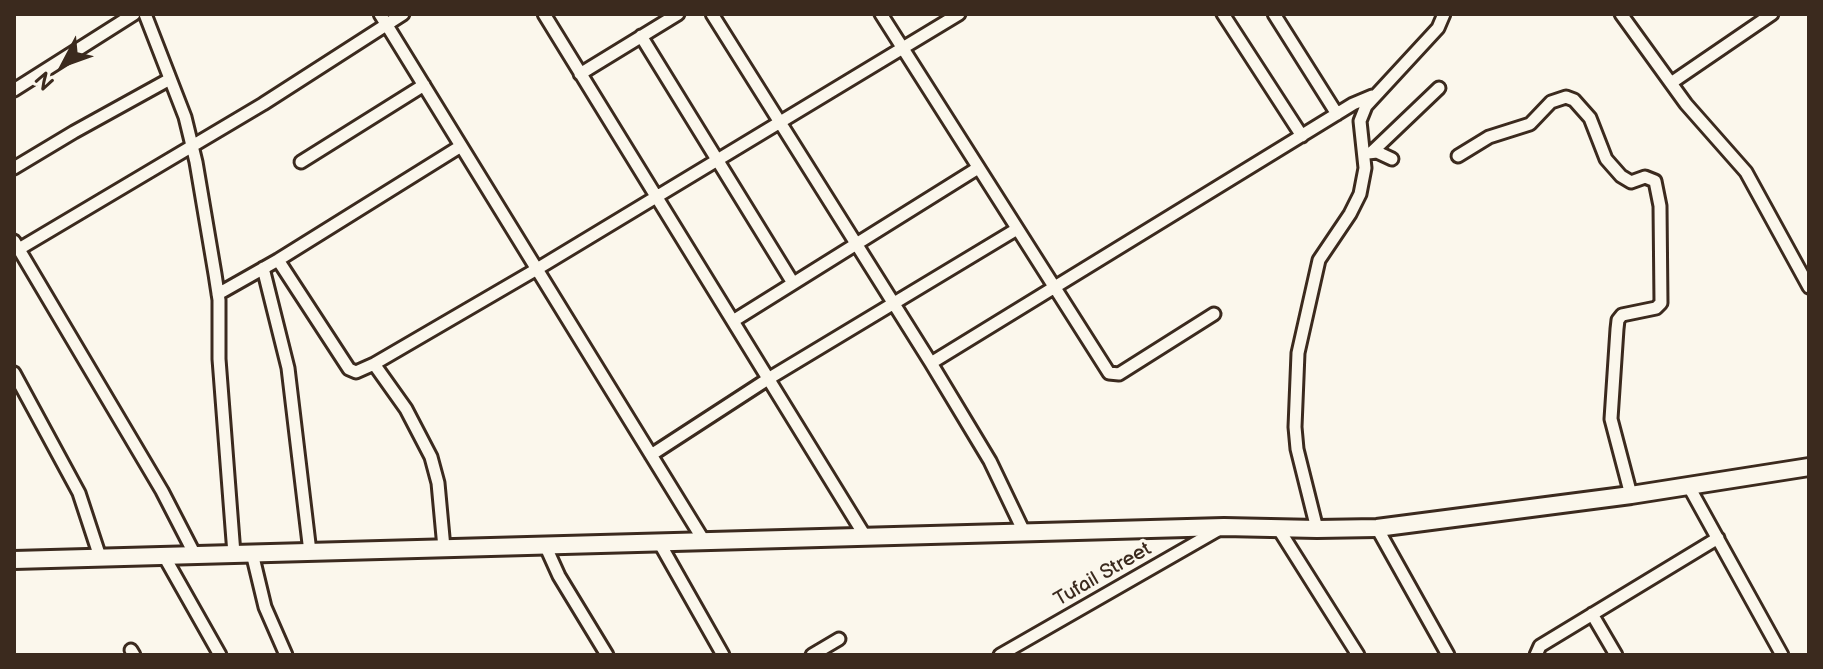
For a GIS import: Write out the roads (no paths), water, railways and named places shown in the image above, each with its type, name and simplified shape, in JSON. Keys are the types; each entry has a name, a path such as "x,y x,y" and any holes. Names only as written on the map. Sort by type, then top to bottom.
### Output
{"main road":[{"path":"14,560 1224,527 1377,528 1631,495 1809,467"}],"street":[{"path":"14,90 134,14"},
{"path":"145,14 185,117 218,294 219,359 234,554"},
{"path":"195,555 154,478 17,245 263,104 384,19 403,14"},
{"path":"544,14 865,536"},
{"path":"580,74 678,14"},
{"path":"712,14 931,363 990,461 1024,532"},
{"path":"881,14 1112,376 1214,314"},
{"path":"278,260 349,369 356,372 537,269 959,14"},
{"path":"1223,14 1302,136"},
{"path":"1274,14 1337,114"},
{"path":"1317,529 1297,449 1295,427 1298,353 1319,260 1360,194 1368,153 1360,121 1366,106 1438,28 1444,14"},
{"path":"1621,14 1671,83 1746,172 1809,287"},
{"path":"1671,83 1772,14"},
{"path":"384,19 704,541"},
{"path":"641,36 793,283"},
{"path":"14,168 170,79"},
{"path":"301,162 424,85"},
{"path":"1368,153 1439,88"},
{"path":"931,363 1337,114 1376,94"},
{"path":"1458,156 1489,137 1530,124 1551,102 1566,97 1574,100 1590,118 1606,159 1621,176 1631,182 1645,177 1655,181 1660,206 1661,303 1656,308 1622,315 1617,323 1611,419 1631,495"},
{"path":"218,294 461,146"},
{"path":"1368,153 1392,159"},
{"path":"733,321 978,168"},
{"path":"651,455 768,379 1017,229"},
{"path":"263,268 288,368 310,552"},
{"path":"374,364 406,409 431,457 438,483 444,548"},
{"path":"14,373 79,493 100,557"},
{"path":"1688,485 1782,655"},
{"name":"Tufail Street","path":"1000,655 1224,527"},
{"path":"1278,528 1358,655"},
{"path":"1377,528 1448,655"},
{"path":"1536,655 1540,646 1718,538"},
{"path":"659,542 723,655"},
{"path":"545,545 559,576 607,655"},
{"path":"252,553 265,607 286,655"},
{"path":"164,556 220,655"},
{"path":"1592,614 1616,655"},
{"path":"812,655 839,639"}]}
